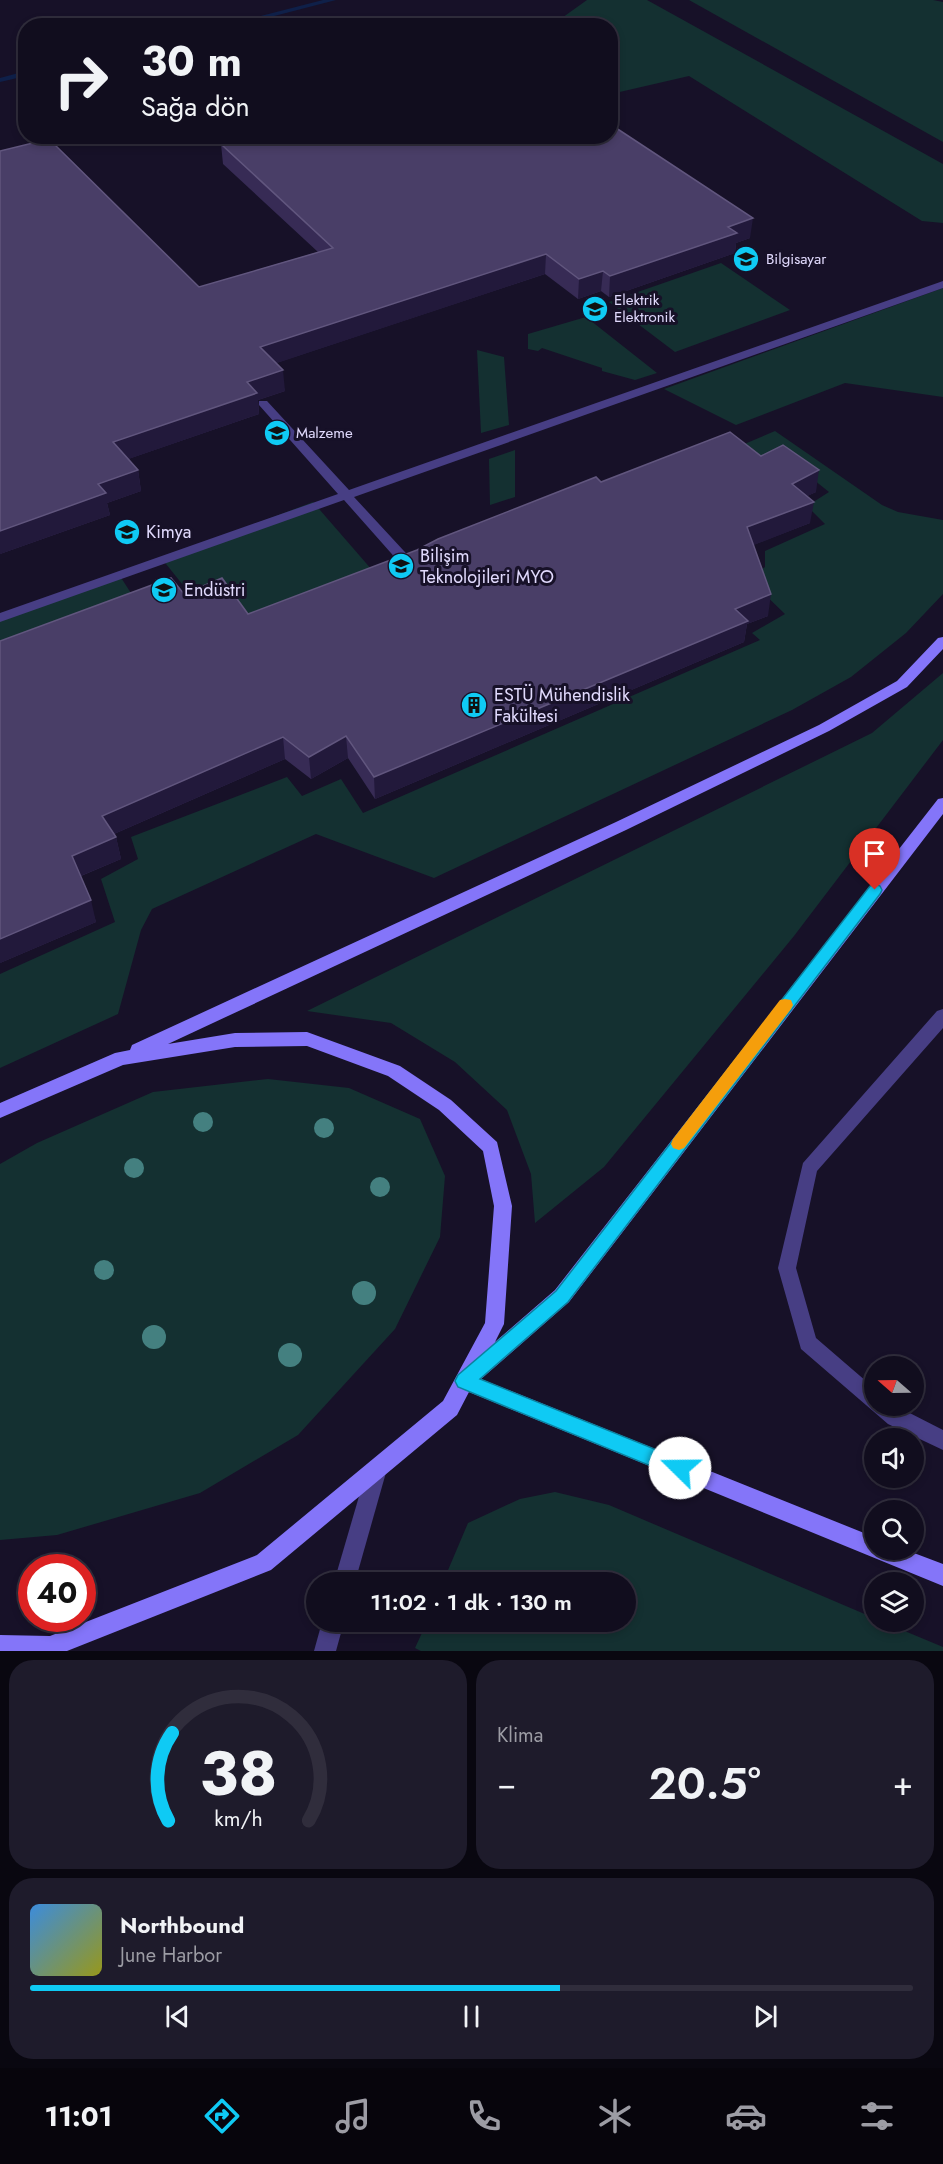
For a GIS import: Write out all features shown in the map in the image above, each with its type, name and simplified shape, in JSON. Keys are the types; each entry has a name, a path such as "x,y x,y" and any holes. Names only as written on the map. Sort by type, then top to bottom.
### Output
{"street":[{"path":"0,618 943,284"},
{"path":"263,403 411,567"},
{"path":"0,1111 121,1058 610,831 824,728 902,684 943,641"},
{"path":"464,1381 562,1296 943,803"},
{"path":"864,1391 808,1343 786,1268 809,1168 943,1016"},
{"path":"0,1646 44,1649 264,1563 450,1408 494,1324 503,1206 491,1147 445,1105 394,1071 307,1039 235,1040 121,1058"},
{"path":"464,1381 864,1543"},
{"path":"894,1416 943,1440"},
{"path":"347,1572 376,1469"},
{"path":"905,1560 943,1575"},
{"path":"325,1651 330,1632"}],"green space":[{"path":"587,0 647,0 943,164 943,223 922,221 689,76 618,92 618,18 562,18"},
{"path":"689,0 933,0 943,2 943,142"},
{"path":"721,263 790,310 675,352 609,302"},
{"path":"943,288 943,397 845,383 736,425 664,389"},
{"path":"586,317 657,373 635,380 602,371 602,368 542,348 538,351 528,349 528,334"},
{"path":"477,350 504,357 509,425 481,433"},
{"path":"775,431 882,505 898,512 943,520 943,594 906,633 851,677 792,710 434,878 316,834 152,909 141,930 118,1014 0,1068 0,974 115,922 101,879 138,859 131,837 287,777 302,796 341,779 363,813 760,640 752,633 785,614 749,579 765,567 765,551 825,524 807,506 829,492 784,456 761,468 735,448"},
{"path":"515,450 515,497 490,505 489,459"},
{"path":"313,502 379,578 255,626 199,605 162,559"},
{"path":"118,573 138,604 0,655 0,617"},
{"path":"943,673 943,740 794,936 604,1167 535,1223 531,1174 507,1110 455,1062 391,1023 307,1011 872,733"},
{"path":"268,1079 349,1088 420,1119 445,1176 440,1237 395,1329 298,1435 200,1493 57,1535 0,1540 0,1164 37,1143 153,1092"},
{"path":"555,1492 609,1505 864,1614 864,1632 907,1632 943,1647 943,1651 421,1651 415,1648 422,1632 636,1632 636,1572 447,1572 468,1523 520,1499"}],"building":[{"path":"618,129 753,218 728,227 737,233 610,276 603,271 579,279 546,254 260,347 283,370 247,382 257,393 113,442 138,470 98,484 106,493 0,531 0,151 29,144 54,144 199,287 333,248 221,144 618,144"},
{"name":"ESTÜ Mühendislik Fakültesi","path":"730,432 761,456 783,445 819,470 792,484 814,502 747,527 771,594 735,609 748,621 374,777 346,736 309,757 283,737 102,816 116,837 72,856 91,900 0,939 0,641 171,578 184,594 222,578 248,614 417,550 438,539 596,477 601,482"}],"waterway":[{"path":"258,18 332,0"},
{"path":"0,80 18,75"}],"slow traffic":[{"path":"679,1144 785,1005"}],"place":[{"name":"Bilgisayar","path":"746,259"},
{"name":"Elektrik Elektronik","path":"595,309"},
{"name":"Malzeme","path":"277,433"},
{"name":"Kimya","path":"127,532"},
{"name":"Bilişim Teknolojileri MYO","path":"401,566"},
{"name":"Endüstri","path":"164,590"},
{"name":"ESTÜ Mühendislik Fakültesi","path":"474,705"}],"route":[{"path":"680,1468 464,1381 562,1296 875,890"}]}
